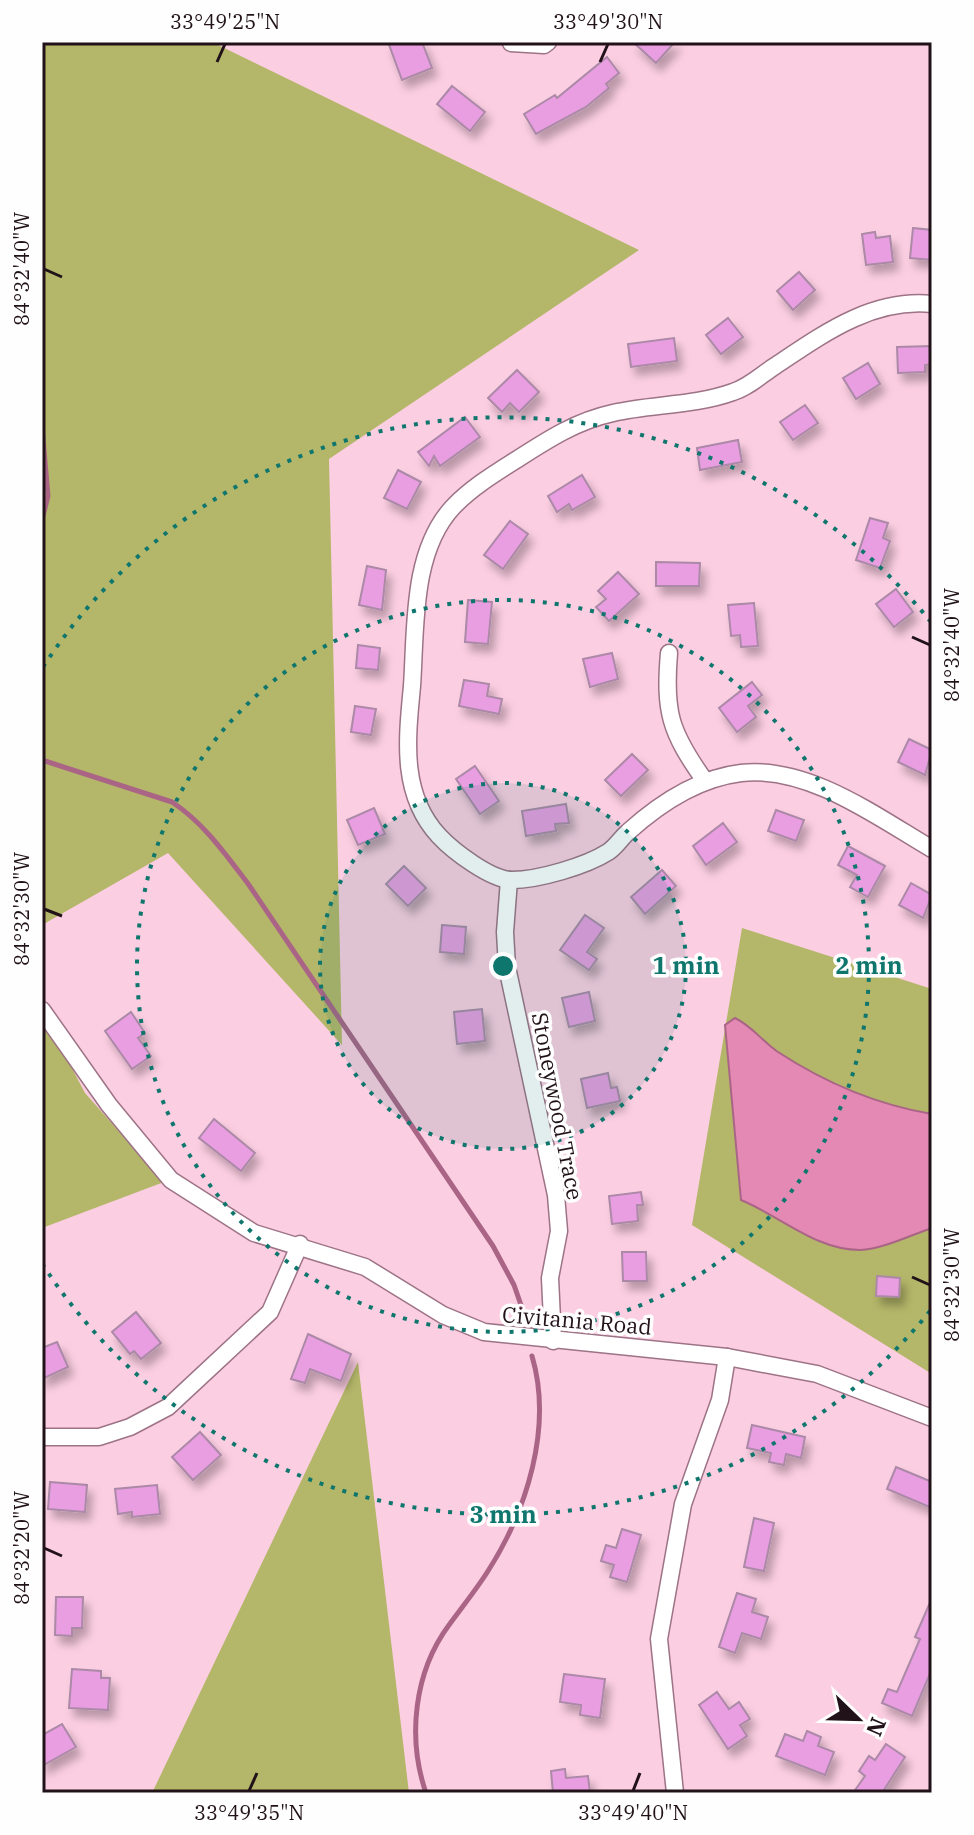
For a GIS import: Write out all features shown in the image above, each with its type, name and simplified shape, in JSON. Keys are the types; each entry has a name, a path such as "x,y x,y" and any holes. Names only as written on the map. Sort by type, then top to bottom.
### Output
{"street":[{"path":"511,43 544,45 548,42"},
{"path":"932,304 906,303 868,311 812,341 734,392 687,403 616,412 569,428 483,482 452,508 441,523 425,563 419,591 407,738 413,795 440,838 475,865 509,880 571,868 610,851 627,833 662,806 705,781 744,772 782,776 823,788 932,849"},
{"path":"669,653 665,699 673,726 705,781"},
{"name":"Stoneywood Trace","path":"509,880 505,932 507,967 556,1195 559,1231 550,1278 553,1341"},
{"name":"Civitania Road","path":"42,1010 109,1105 171,1180 254,1233 300,1244 365,1267 466,1326 505,1337 593,1341 727,1357 817,1374 932,1418"},
{"path":"42,1437 99,1437 130,1427 168,1407 270,1312 300,1244"},
{"path":"675,1793 659,1639 683,1504 720,1400 727,1357"}],"green space":[{"path":"42,42 212,42 639,250 329,459 342,1045 168,853 42,925"},
{"path":"742,928 932,989 932,1374 692,1225"},
{"path":"42,1011 85,1093 164,1182 42,1228"},
{"path":"358,1362 409,1793 152,1793"}],"shaded area":[{"path":"735,1018 778,1052 814,1073 892,1105 932,1114 932,1228 878,1247 844,1249 814,1239 741,1200 725,1025"}],"building":[{"path":"388,42 422,42 432,68 402,80"},
{"path":"633,42 675,42 656,63"},
{"path":"607,57 619,73 606,84 609,88 586,107 536,134 524,114 555,95 557,98"},
{"path":"452,86 485,112 470,131 437,104"},
{"path":"913,228 932,230 932,260 910,258"},
{"path":"875,232 876,238 890,236 893,262 866,265 862,234"},
{"path":"799,272 815,290 793,310 777,291"},
{"path":"728,318 743,337 721,354 706,335"},
{"path":"674,338 677,361 631,367 628,344"},
{"path":"932,346 932,364 925,365 925,372 898,373 897,347"},
{"path":"868,363 880,384 856,399 843,378"},
{"path":"517,370 539,392 519,412 510,403 502,412 488,398"},
{"path":"805,405 818,423 793,440 780,422"},
{"path":"465,417 480,437 440,466 434,456 429,466 418,452"},
{"path":"738,440 742,462 700,470 697,448"},
{"path":"398,470 421,482 407,509 384,498"},
{"path":"582,475 595,497 572,510 569,504 557,512 548,496"},
{"path":"870,518 888,523 883,538 890,541 880,568 856,560"},
{"path":"510,521 528,534 503,569 484,555"},
{"path":"656,562 700,563 699,586 656,586"},
{"path":"367,566 386,570 382,610 359,605"},
{"path":"618,572 639,594 609,621 596,607 606,599 598,591"},
{"path":"896,589 913,612 894,627 876,604"},
{"path":"468,600 492,602 488,644 465,642"},
{"path":"754,603 758,646 741,647 740,635 731,636 728,605"},
{"path":"358,645 380,648 378,670 356,668"},
{"path":"612,653 618,679 590,687 583,659"},
{"path":"464,680 489,684 487,696 502,699 499,714 459,706"},
{"path":"752,682 762,695 748,706 756,717 737,732 719,708"},
{"path":"355,706 376,709 371,735 351,732"},
{"path":"909,739 932,750 925,775 898,762"},
{"path":"632,754 648,770 621,796 605,780"},
{"path":"475,766 499,801 480,814 456,779"},
{"path":"566,804 569,823 555,824 556,831 526,836 522,811"},
{"path":"374,808 385,834 358,845 347,820"},
{"path":"776,810 804,820 796,841 768,831"},
{"path":"723,823 737,842 706,865 693,846"},
{"path":"848,846 885,866 868,897 850,887 857,875 838,865"},
{"path":"404,866 426,888 408,906 386,884"},
{"path":"662,870 676,886 645,914 631,897"},
{"path":"911,883 932,895 923,918 899,905"},
{"path":"585,915 604,928 587,952 597,959 589,970 560,950"},
{"path":"442,925 466,927 464,954 440,952"},
{"path":"589,992 595,1021 569,1027 562,998"},
{"path":"482,1009 485,1041 457,1044 454,1012"},
{"path":"131,1012 145,1033 138,1038 151,1056 132,1069 105,1031"},
{"path":"608,1073 611,1088 617,1087 620,1101 587,1108 581,1079"},
{"path":"214,1119 255,1153 241,1171 199,1138"},
{"path":"641,1192 643,1205 637,1205 638,1221 612,1224 609,1196"},
{"path":"622,1252 646,1252 647,1281 623,1281"},
{"path":"877,1276 900,1278 899,1297 876,1296"},
{"path":"136,1312 161,1343 141,1359 134,1351 130,1354 112,1332"},
{"path":"308,1334 351,1354 341,1381 310,1369 305,1383 291,1379"},
{"path":"57,1342 68,1367 42,1379 42,1348"},
{"path":"752,1425 805,1437 801,1458 786,1454 784,1465 769,1462 771,1453 747,1448"},
{"path":"200,1432 221,1455 193,1480 172,1457"},
{"path":"896,1467 932,1482 932,1508 887,1489"},
{"path":"50,1482 87,1485 85,1512 48,1509"},
{"path":"157,1485 160,1514 132,1517 132,1512 118,1514 115,1489"},
{"path":"754,1518 774,1523 764,1571 744,1567"},
{"path":"622,1529 641,1535 627,1582 610,1577 614,1565 601,1561 606,1545 616,1548"},
{"path":"737,1593 756,1599 752,1612 768,1617 761,1639 742,1633 735,1653 719,1647"},
{"path":"56,1597 83,1597 82,1628 72,1628 72,1636 55,1635"},
{"path":"932,1598 932,1669 912,1716 882,1703 888,1689 897,1692 920,1639 915,1637"},
{"path":"72,1669 101,1671 101,1678 110,1678 108,1710 69,1708"},
{"path":"564,1674 605,1679 600,1718 580,1715 581,1705 560,1702"},
{"path":"717,1692 729,1709 739,1702 750,1719 740,1725 747,1736 728,1749 699,1705"},
{"path":"62,1724 76,1747 42,1766 42,1735"},
{"path":"807,1731 821,1737 818,1746 834,1752 825,1775 776,1756 785,1734 803,1741"},
{"path":"886,1744 905,1757 882,1793 853,1793 865,1776 859,1771 869,1756 875,1760"},
{"path":"565,1769 566,1778 588,1776 590,1793 553,1793 551,1771"}],"waterway":[{"path":"42,427 48,496 42,520"},
{"path":"42,760 172,802 214,840 249,885 493,1246 514,1285 529,1328"},
{"path":"426,1793 417,1750 417,1706 421,1684 437,1643 488,1571 525,1495 538,1439 538,1383 532,1356"}]}
